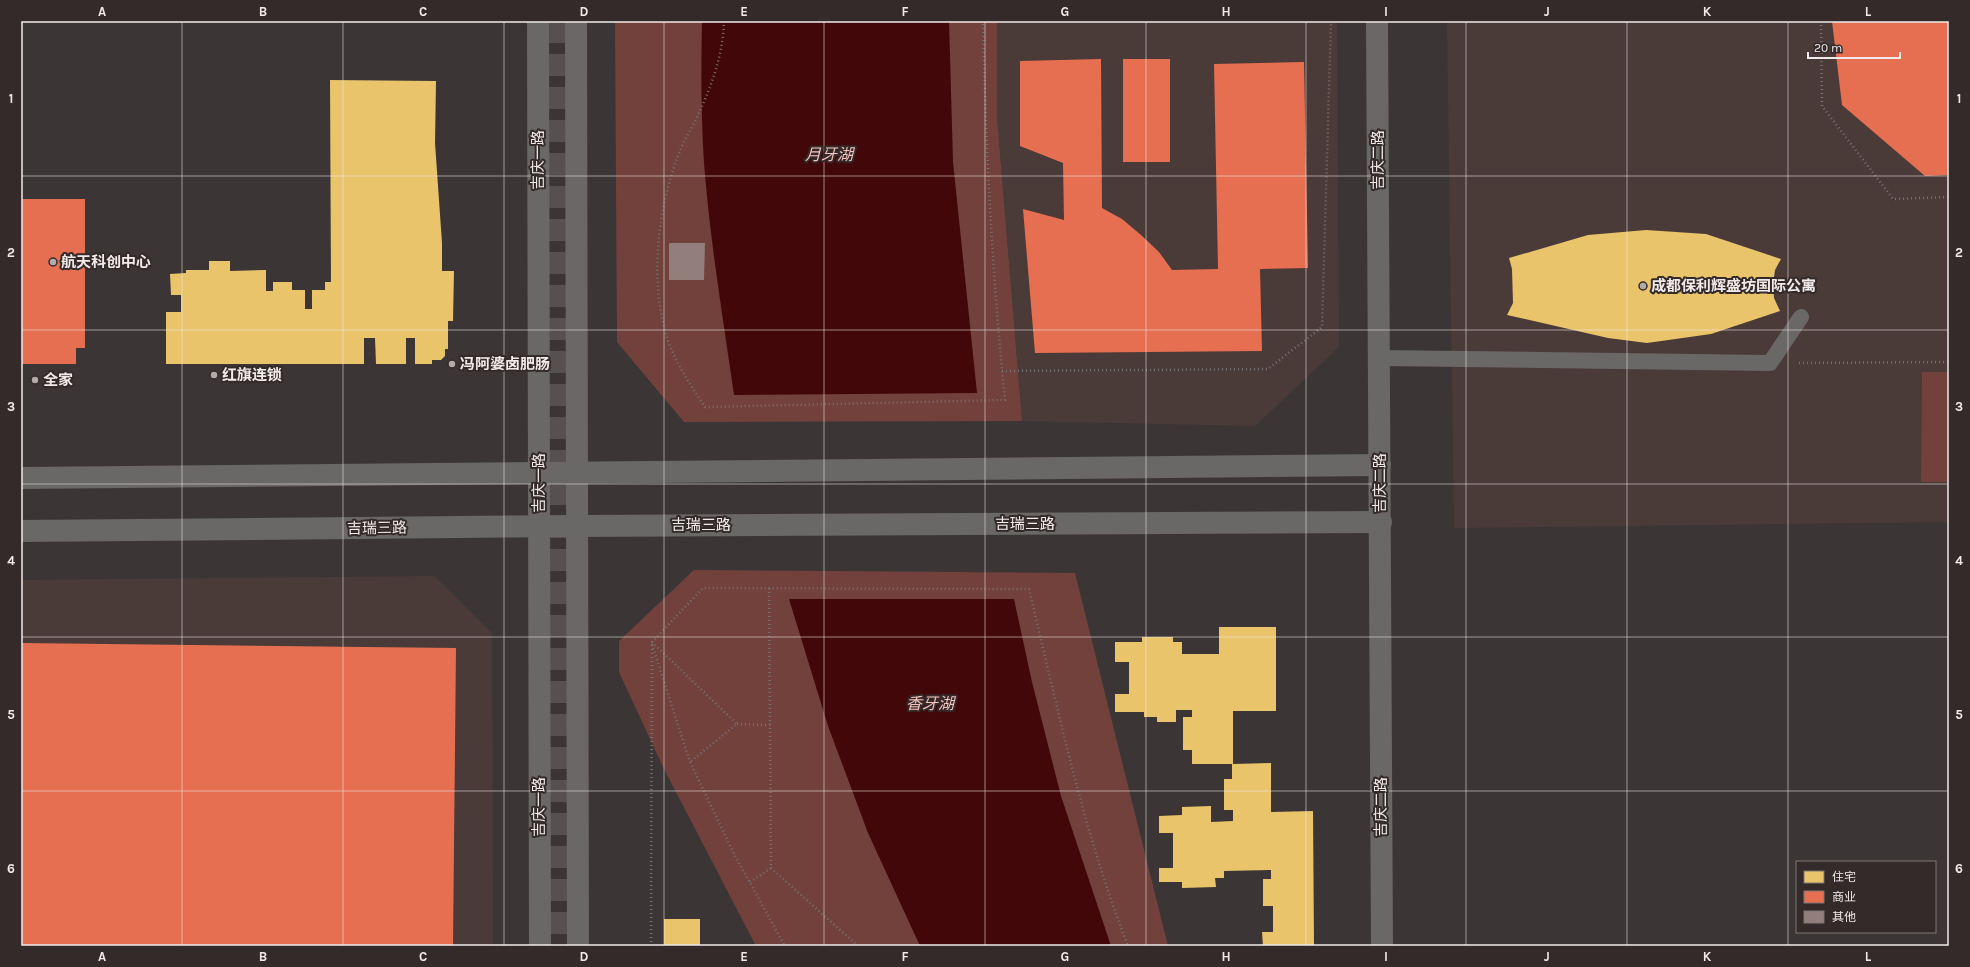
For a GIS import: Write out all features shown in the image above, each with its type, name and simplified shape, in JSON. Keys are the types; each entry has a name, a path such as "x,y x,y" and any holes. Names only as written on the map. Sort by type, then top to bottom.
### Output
{"street":[{"name":"吉庆一路","path":"538,21 540,946"},
{"path":"576,21 578,946"},
{"name":"吉庆二路","path":"1377,21 1382,946"},
{"path":"21,478 1380,465"},
{"name":"吉瑞三路","path":"21,531 539,526 1380,522"}],"lane":[{"path":"1380,358 1770,363 1801,317"}],"path":[{"path":"724,21 722,47 716,73 697,118 680,150 668,183 662,213 658,277 660,308 668,341 686,378 705,407 1005,400 995,298 986,162 983,21"},
{"path":"1002,371 1268,369 1322,327 1331,21"},
{"path":"1821,21 1822,106 1893,199 1949,197"},
{"path":"1770,363 1949,362"},
{"path":"651,946 652,642 703,588 1029,589 1072,768 1113,907 1128,946"},
{"path":"769,588 771,868 858,946"},
{"path":"652,642 737,724"},
{"path":"652,642 690,762 750,882 785,946"},
{"path":"690,762 737,724 770,725"},
{"path":"750,882 771,868"}],"shaded area":[{"name":"月牙湖","path":"615,21 997,21 997,117 1022,421 684,422 617,342"},
{"path":"997,21 1337,21 1339,347 1255,426 1022,421 997,117"},
{"path":"1447,21 1949,21 1949,522 1454,528"},
{"path":"1922,372 1949,372 1949,482 1921,482"},
{"path":"694,570 1075,573 1168,946 756,946 664,769 619,672 619,641"},
{"path":"434,576 492,633 493,946 21,946 21,580"}],"water":[{"name":"月牙湖","path":"702,21 949,21 953,162 977,393 734,395 713,250 704,163 702,128"},
{"name":"香牙湖","path":"789,599 1014,599 1032,682 1061,796 1111,946 920,946 868,833 828,726"}],"building: 住宅":[{"path":"330,80 436,81 435,143 442,243 442,271 454,271 453,321 448,321 448,349 445,349 445,356 441,360 432,360 432,364 415,364 415,338 406,338 406,364 376,364 375,338 364,338 364,364 166,364 166,312 181,312 181,295 171,295 170,274 186,273 186,270 209,270 209,261 230,261 230,271 266,270 266,291 273,291 273,282 292,282 292,290 305,290 305,309 312,309 312,290 325,290 325,282 331,282"},
{"name":"成都保利辉盛坊国际公寓","path":"1646,230 1706,234 1781,259 1775,270 1773,284 1774,298 1780,311 1711,334 1647,343 1608,338 1507,315 1513,303 1512,269 1509,258 1588,235"},
{"path":"1219,627 1276,627 1276,711 1233,711 1233,764 1271,763 1271,812 1313,811 1314,946 1263,946 1262,932 1273,932 1273,906 1263,906 1263,879 1271,879 1271,870 1224,871 1224,878 1215,878 1216,887 1182,888 1182,882 1159,882 1159,868 1173,868 1173,833 1159,833 1159,816 1182,815 1182,807 1211,806 1211,822 1233,821 1233,810 1224,810 1224,779 1232,779 1232,764 1192,764 1192,750 1183,750 1183,717 1192,717 1192,710 1176,710 1176,722 1157,722 1157,717 1144,717 1144,712 1115,712 1115,694 1129,694 1129,662 1115,662 1115,642 1142,642 1142,637 1173,637 1173,642 1182,642 1182,654 1219,654"},
{"path":"664,919 700,919 700,946 664,946"}],"building: 商业":[{"path":"1832,21 1949,21 1949,175 1925,176 1842,105"},
{"path":"1101,59 1102,208 1122,219 1141,235 1159,252 1172,270 1218,269 1214,64 1304,62 1308,268 1260,269 1262,351 1035,353 1023,209 1064,220 1063,163 1020,146 1020,61"},
{"path":"1123,59 1170,59 1170,162 1123,162"},
{"name":"航天科创中心","path":"21,199 85,199 85,348 76,348 76,364 21,364"},
{"path":"21,643 456,648 453,946 21,946"}],"building: 其他":[{"path":"669,243 705,243 704,280 669,280"}],"tunnel":[{"path":"556,21 558,946"}],"place":[{"name":"航天科创中心","path":"53,262"},
{"name":"成都保利辉盛坊国际公寓","path":"1643,286"},
{"name":"冯阿婆卤肥肠","path":"452,364"},
{"name":"红旗连锁","path":"214,375"},
{"name":"全家","path":"35,380"}]}
